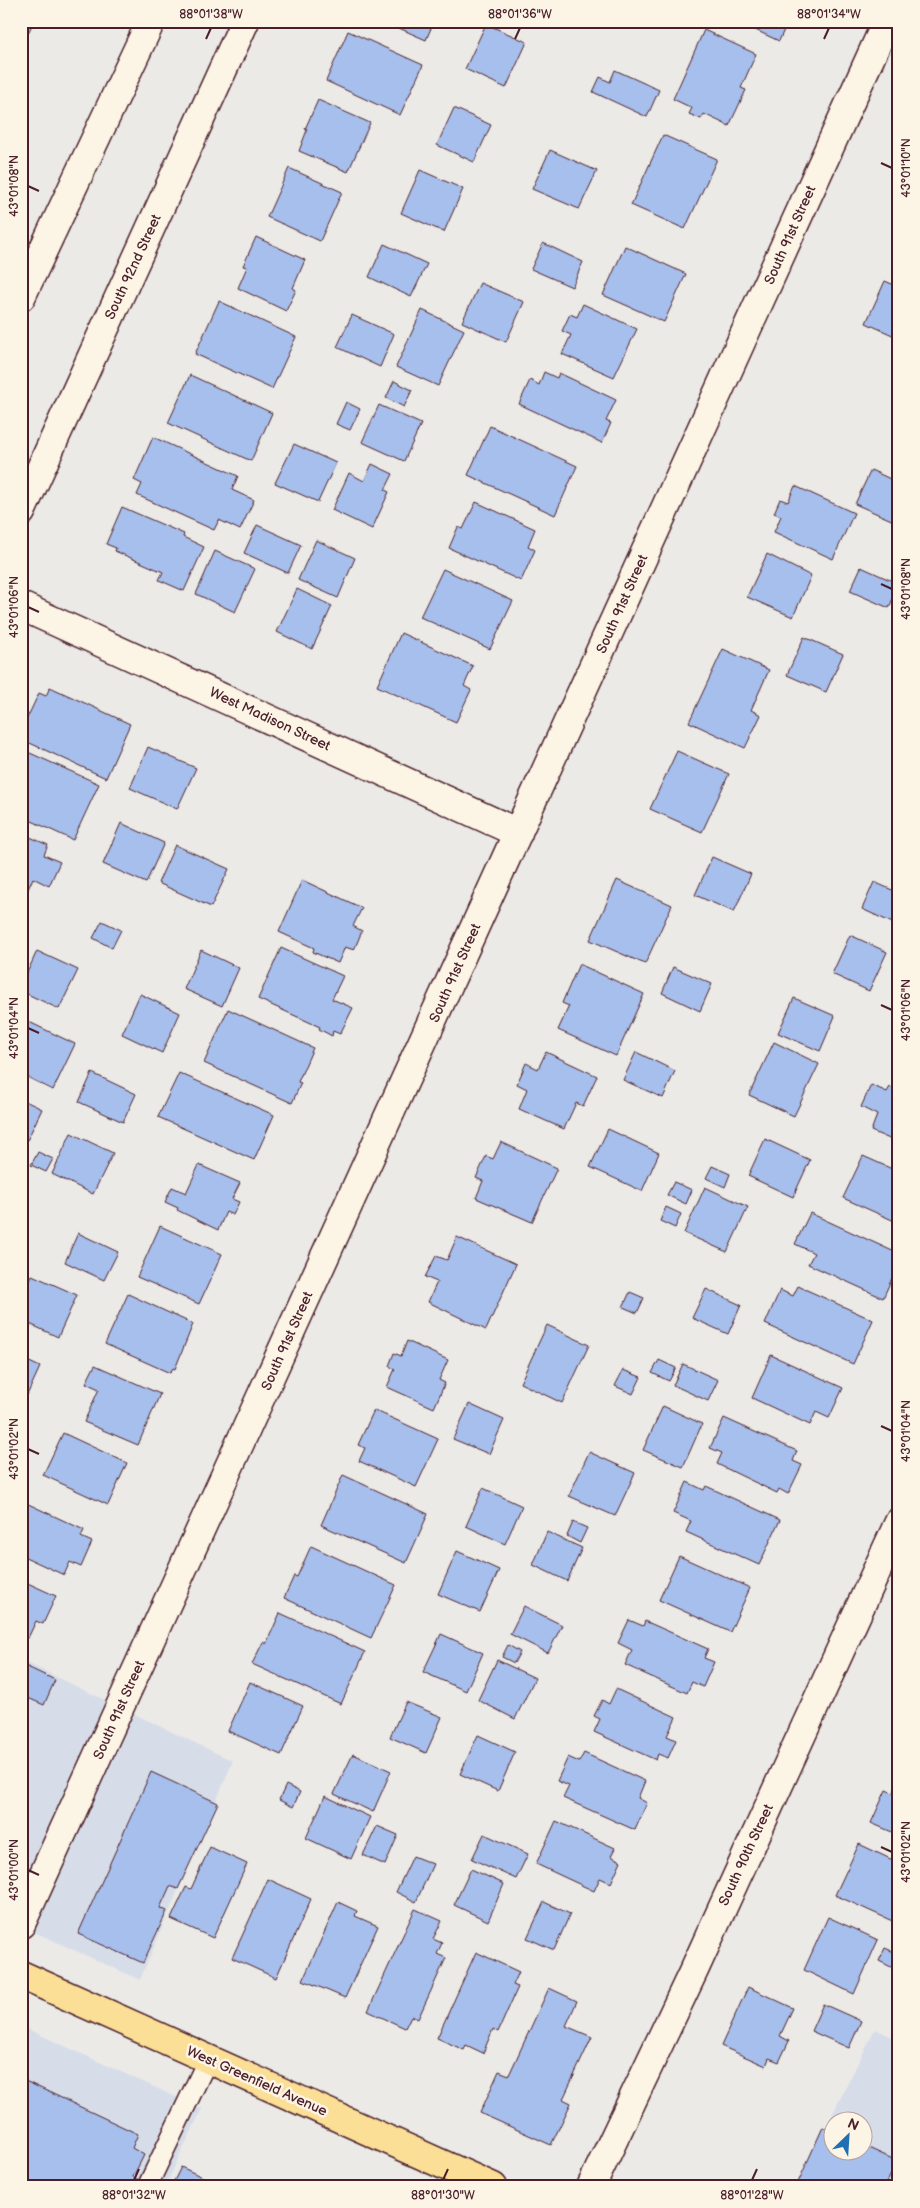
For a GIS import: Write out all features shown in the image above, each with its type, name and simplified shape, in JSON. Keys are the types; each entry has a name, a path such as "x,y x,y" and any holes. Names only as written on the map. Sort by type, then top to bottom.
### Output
{"main road":[{"name":"West Greenfield Avenue","path":"23,1979 208,2059 493,2187"}],"street":[{"path":"21,297 151,21"},
{"name":"South 92nd Street","path":"21,512 245,21"},
{"name":"South 91st Street","path":"21,1924 887,21"},
{"name":"West Madison Street","path":"21,606 518,834"},
{"name":"South 90th Street","path":"591,2187 695,1968 899,1522"}],"lane":[{"path":"147,2187 208,2059"}],"shaded area":[{"path":"21,1660 233,1761 140,1980 21,1926"},
{"path":"21,2026 202,2109 165,2187 21,2187"},
{"path":"875,2029 899,2040 899,2161 888,2187 796,2187 822,2135 822,2160 872,2160 872,2110 834,2110"}],"building":[{"path":"21,21 34,21 26,37 21,35"},
{"path":"383,21 434,21 426,40"},
{"path":"736,21 788,21 779,41"},
{"path":"486,24 527,42 506,88 465,69"},
{"path":"704,30 756,54 741,88 746,90 729,126 704,114 701,119 689,114 692,108 673,99"},
{"path":"348,31 423,65 400,115 326,81"},
{"path":"615,70 659,90 647,117 593,92 600,77 610,82"},
{"path":"318,100 370,123 348,172 299,151 307,130 305,129"},
{"path":"454,108 491,125 474,162 437,145"},
{"path":"663,135 717,159 685,229 631,205"},
{"path":"550,150 597,171 579,209 532,189"},
{"path":"289,168 342,192 320,241 267,217"},
{"path":"420,170 463,189 444,232 401,213"},
{"path":"256,237 305,260 293,288 296,290 286,311 238,288 247,267 243,266"},
{"path":"543,243 583,262 572,287 531,269"},
{"path":"384,244 427,264 411,297 369,277"},
{"path":"625,246 686,274 664,322 603,295"},
{"path":"885,281 899,287 899,338 866,323"},
{"path":"480,283 524,302 506,342 462,322"},
{"path":"219,301 296,337 272,389 195,354"},
{"path":"583,304 637,329 614,377 562,354 571,335 562,331 570,314 577,317"},
{"path":"422,310 464,330 438,386 396,367"},
{"path":"352,315 394,334 380,367 337,347"},
{"path":"544,372 557,378 559,373 616,400 606,421 611,423 602,443 519,404 530,380 539,385"},
{"path":"190,375 272,413 251,461 168,423"},
{"path":"394,381 412,390 404,407 386,398"},
{"path":"346,402 360,409 350,430 336,424"},
{"path":"379,405 421,424 404,461 362,442"},
{"path":"490,426 577,466 555,515 468,475"},
{"path":"153,437 238,476 232,490 254,500 240,530 219,520 214,530 137,495 142,484 134,480"},
{"path":"294,444 336,463 318,502 275,483"},
{"path":"372,464 393,474 385,490 389,492 372,529 332,510 349,473 364,481"},
{"path":"871,470 899,483 899,516 896,522 855,504"},
{"path":"795,486 854,513 833,559 774,532 781,516 774,513 780,499 788,502"},
{"path":"476,502 535,529 528,546 535,550 521,581 449,548 458,527 463,529"},
{"path":"122,507 184,534 183,537 204,547 184,591 159,580 163,572 115,551 116,548 106,544"},
{"path":"257,525 301,545 288,573 244,553"},
{"path":"316,540 355,558 338,598 298,580"},
{"path":"215,551 255,569 235,612 196,594"},
{"path":"767,554 811,576 793,617 747,597"},
{"path":"861,567 899,584 889,608 850,591"},
{"path":"443,569 513,601 490,649 420,617"},
{"path":"297,589 332,606 312,649 277,632"},
{"path":"401,633 473,666 464,686 471,690 456,722 377,686"},
{"path":"804,637 843,654 826,692 787,675"},
{"path":"723,649 769,670 751,710 761,715 745,748 689,722"},
{"path":"50,687 130,724 106,778 21,739 21,731 39,693 46,696"},
{"path":"148,747 196,768 177,809 130,788"},
{"path":"21,749 99,784 73,840 21,816"},
{"path":"677,751 729,774 702,832 650,809"},
{"path":"121,823 164,843 146,883 103,864"},
{"path":"899,825 899,842 892,839"},
{"path":"21,833 48,845 44,855 60,862 49,886 33,878 24,898 21,897"},
{"path":"175,845 229,869 211,907 158,883"},
{"path":"712,857 751,874 734,912 695,895"},
{"path":"302,880 362,908 353,926 362,931 354,950 345,947 338,963 313,952 314,948 279,932"},
{"path":"617,880 672,905 645,964 590,940"},
{"path":"874,882 899,893 899,926 862,909"},
{"path":"102,921 121,930 112,948 93,938"},
{"path":"850,935 887,952 869,991 832,974"},
{"path":"281,948 343,976 332,999 353,1008 340,1034 333,1031 332,1036 319,1029 320,1027 258,999"},
{"path":"201,950 239,968 222,1006 184,989"},
{"path":"37,951 78,970 59,1009 21,991 21,986"},
{"path":"579,964 644,994 616,1056 558,1030 569,1006 562,1003"},
{"path":"673,967 712,984 700,1011 662,993"},
{"path":"140,994 180,1013 162,1053 122,1034"},
{"path":"794,998 835,1016 820,1051 778,1033"},
{"path":"228,1009 313,1048 298,1082 301,1083 292,1103 204,1063"},
{"path":"27,1021 75,1044 53,1090 21,1074 21,1033"},
{"path":"774,1042 819,1064 794,1116 749,1095"},
{"path":"546,1052 597,1076 583,1106 576,1103 564,1129 519,1109 527,1089 517,1084 526,1063 538,1069"},
{"path":"636,1052 675,1071 663,1098 623,1080"},
{"path":"92,1073 136,1094 123,1122 79,1102"},
{"path":"179,1073 274,1115 254,1160 158,1117"},
{"path":"871,1085 887,1092 890,1087 899,1091 899,1143 871,1131 877,1115 861,1107"},
{"path":"21,1099 42,1109 21,1153"},
{"path":"608,1129 659,1153 642,1191 590,1167"},
{"path":"71,1133 113,1153 93,1194 52,1174"},
{"path":"765,1139 810,1160 793,1197 748,1176"},
{"path":"501,1142 557,1168 532,1222 476,1198 483,1181 476,1178 486,1156 493,1159"},
{"path":"38,1152 53,1159 46,1172 31,1165"},
{"path":"863,1156 899,1172 899,1223 843,1198"},
{"path":"199,1165 240,1183 232,1199 239,1202 233,1215 226,1212 218,1230 165,1202 172,1187 186,1193"},
{"path":"712,1166 730,1174 725,1187 706,1178"},
{"path":"674,1182 692,1190 686,1204 667,1195"},
{"path":"705,1187 748,1207 727,1252 684,1233"},
{"path":"666,1207 681,1214 675,1228 660,1221"},
{"path":"810,1213 899,1254 899,1263 883,1298 808,1264 814,1253 795,1244"},
{"path":"160,1226 222,1254 199,1304 137,1277"},
{"path":"78,1233 118,1252 104,1280 65,1262"},
{"path":"457,1237 516,1264 486,1330 428,1302 437,1282 425,1277 436,1256 447,1260"},
{"path":"32,1275 77,1295 58,1337 21,1320 21,1299"},
{"path":"798,1286 873,1320 853,1364 765,1324 780,1290 793,1296"},
{"path":"706,1289 741,1305 728,1334 692,1318"},
{"path":"630,1292 644,1298 637,1313 623,1307"},
{"path":"128,1294 193,1324 175,1369 173,1368 170,1373 105,1344"},
{"path":"547,1325 589,1345 562,1403 520,1383"},
{"path":"407,1341 448,1360 439,1380 445,1383 434,1408 387,1387 395,1369 389,1366 394,1353 401,1356"},
{"path":"771,1355 843,1388 829,1418 816,1412 810,1425 752,1398"},
{"path":"21,1358 40,1367 22,1406 21,1406"},
{"path":"659,1360 676,1368 669,1381 652,1373"},
{"path":"683,1364 718,1380 708,1401 673,1385"},
{"path":"95,1365 160,1394 138,1445 84,1422 99,1389 86,1383"},
{"path":"623,1370 641,1377 633,1394 615,1386"},
{"path":"469,1404 504,1420 489,1454 453,1439"},
{"path":"663,1406 702,1424 683,1467 643,1450"},
{"path":"374,1410 438,1439 416,1487 359,1461 365,1448 358,1445"},
{"path":"724,1418 797,1451 793,1461 802,1465 788,1494 779,1489 777,1493 717,1464 722,1453 710,1448"},
{"path":"63,1433 127,1463 108,1505 43,1475"},
{"path":"589,1452 635,1473 615,1516 569,1496"},
{"path":"343,1475 428,1514 406,1563 321,1525"},
{"path":"687,1482 704,1490 706,1486 780,1520 759,1565 686,1532 691,1521 673,1513"},
{"path":"483,1488 522,1506 505,1544 466,1526"},
{"path":"24,1502 84,1530 81,1537 92,1542 81,1567 70,1562 64,1575 21,1555 21,1507"},
{"path":"573,1522 587,1528 580,1543 567,1536"},
{"path":"547,1532 582,1548 567,1581 533,1565"},
{"path":"311,1546 396,1585 371,1638 284,1598 294,1576 297,1577"},
{"path":"457,1551 499,1570 480,1612 438,1594"},
{"path":"679,1556 750,1588 730,1632 659,1600"},
{"path":"21,1580 56,1596 43,1624 36,1621 28,1638 21,1635"},
{"path":"524,1606 562,1625 548,1653 510,1634"},
{"path":"280,1613 365,1652 341,1704 252,1664 263,1642 266,1644"},
{"path":"629,1620 643,1626 645,1621 708,1649 704,1658 714,1662 703,1687 692,1682 687,1693 625,1665 632,1650 618,1643"},
{"path":"441,1634 483,1653 466,1691 423,1672"},
{"path":"508,1645 520,1652 514,1663 502,1657"},
{"path":"497,1660 535,1678 515,1719 478,1700"},
{"path":"21,1664 55,1680 44,1705 21,1695"},
{"path":"250,1682 303,1706 281,1755 228,1731"},
{"path":"616,1689 676,1717 667,1736 676,1740 668,1758 658,1754 656,1760 594,1732 600,1719 594,1716 602,1700 609,1704"},
{"path":"406,1702 442,1717 426,1753 390,1737"},
{"path":"478,1735 515,1752 498,1791 460,1774"},
{"path":"584,1753 645,1781 638,1798 647,1803 635,1830 563,1798 569,1786 557,1781 568,1757 579,1762"},
{"path":"353,1754 391,1771 373,1812 334,1794"},
{"path":"151,1772 218,1803 178,1889 170,1886 160,1908 167,1911 143,1963 78,1934"},
{"path":"899,1781 899,1835 871,1823 886,1790 893,1793"},
{"path":"286,1785 300,1792 293,1807 279,1800"},
{"path":"325,1796 370,1817 351,1859 306,1838"},
{"path":"556,1821 615,1848 611,1856 621,1861 611,1883 600,1878 594,1891 536,1864"},
{"path":"377,1826 398,1835 385,1865 363,1855"},
{"path":"484,1834 528,1854 516,1879 472,1859"},
{"path":"859,1844 899,1863 899,1924 835,1895"},
{"path":"210,1847 247,1864 213,1938 171,1919 186,1887 191,1889"},
{"path":"413,1856 433,1864 416,1902 396,1892"},
{"path":"471,1869 504,1884 488,1921 454,1905"},
{"path":"268,1879 311,1899 276,1978 232,1958"},
{"path":"338,1902 357,1911 355,1916 378,1926 345,1998 303,1980"},
{"path":"544,1902 570,1914 554,1950 527,1938"},
{"path":"415,1909 442,1921 433,1939 442,1943 437,1954 446,1958 418,2019 411,2016 405,2028 368,2011"},
{"path":"828,1917 878,1940 854,1994 804,1970"},
{"path":"885,1948 899,1954 897,1970 879,1961"},
{"path":"476,1952 519,1972 513,1985 518,1987 498,2032 493,2029 483,2053 466,2045 464,2050 437,2038"},
{"path":"748,1987 793,2008 780,2036 789,2041 779,2062 769,2058 766,2066 721,2046"},
{"path":"549,1988 577,2001 566,2026 592,2037 563,2099 571,2103 551,2145 480,2113 499,2071 509,2075"},
{"path":"823,2004 861,2021 849,2048 811,2031"},
{"path":"21,2079 138,2134 132,2148 144,2155 133,2177 141,2181 138,2187 21,2187"},
{"path":"822,2129 822,2160 872,2160 872,2150 897,2161 885,2187 796,2187"},
{"path":"181,2167 224,2187 171,2187"}]}
